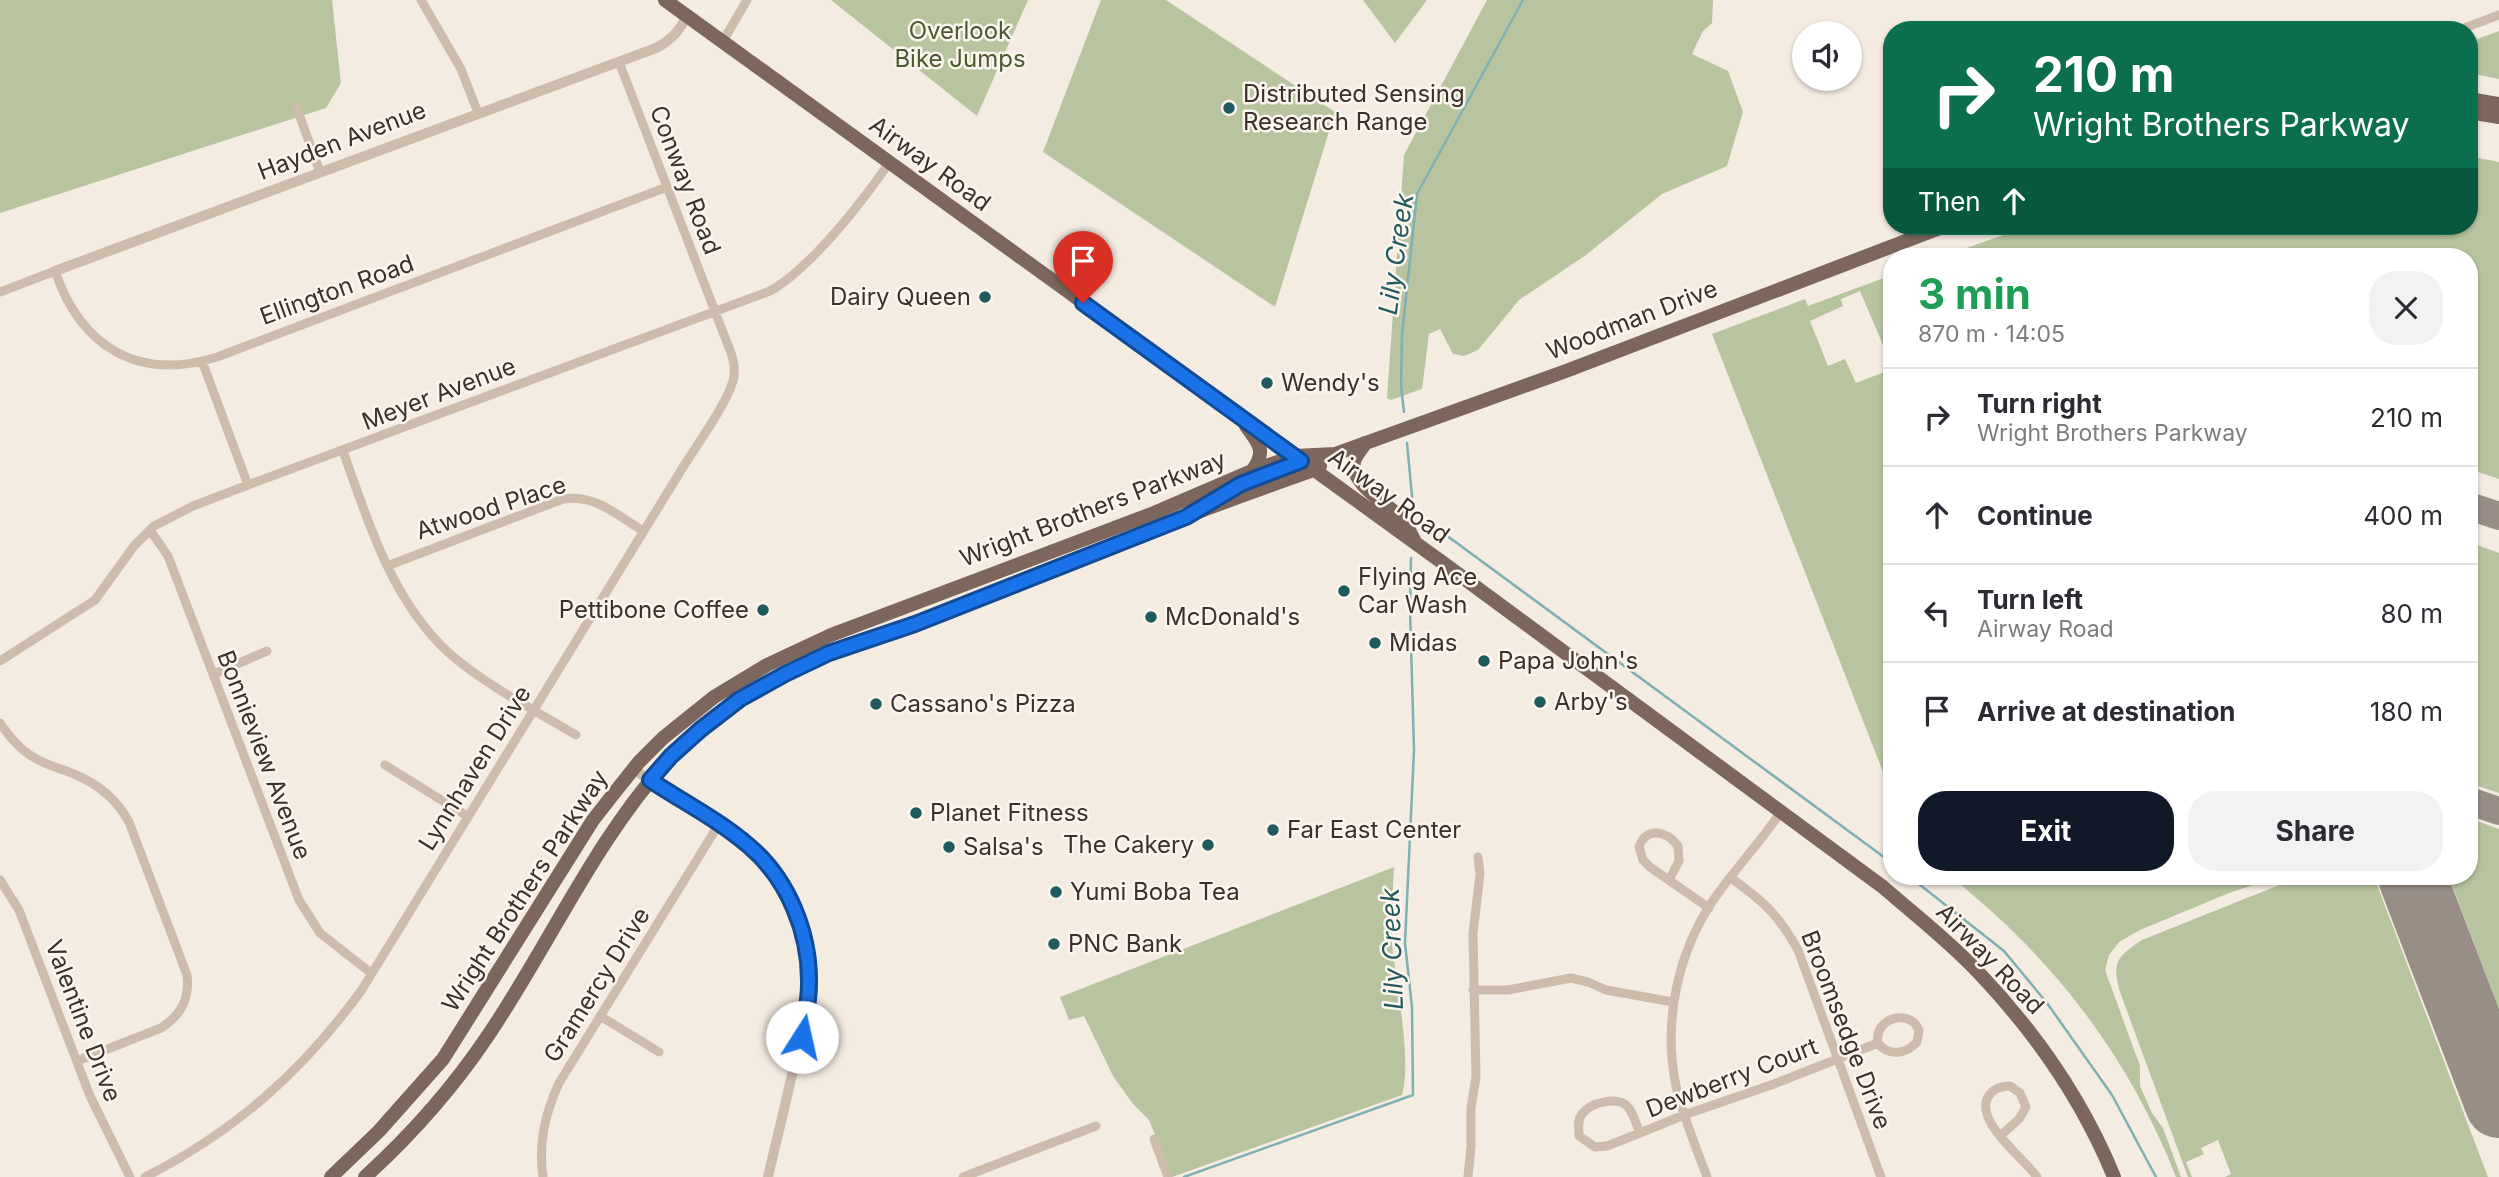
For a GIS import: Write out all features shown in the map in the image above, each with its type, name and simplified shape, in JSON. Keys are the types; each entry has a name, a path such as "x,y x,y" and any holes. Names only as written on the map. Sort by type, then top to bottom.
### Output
{"main road":[{"name":"Airway Road","path":"665,0 1416,544 1882,887 1978,972 2036,1040 2082,1111 2114,1177"},
{"path":"2478,100 2499,104"},
{"path":"2478,114 2499,117"},
{"name":"Woodman Drive","path":"1887,248 1921,235"},
{"name":"Woodman Drive","path":"1335,454 1566,371 1883,250"},
{"path":"1237,414 1260,450 1260,461 1252,471"},
{"path":"1365,443 1353,462 1362,484 1402,518 1416,544"},
{"name":"Wright Brothers Parkway","path":"331,1177 379,1132 443,1059 593,820 633,769 690,714 735,682 831,635 1183,501 1252,471 1298,459 1335,454"},
{"name":"Wright Brothers Parkway","path":"365,1177 434,1107 486,1038 616,829 650,780 671,756 701,729 740,699 829,653 915,624 1186,517 1314,470 1335,454"},
{"path":"1186,517 1241,484 1298,459"}],"street":[{"path":"421,0 461,68 478,113"},
{"path":"723,41 747,0"},
{"name":"Hayden Avenue","path":"0,292 619,62 665,43 681,28 687,15"},
{"path":"2478,23 2499,15"},
{"name":"Conway Road","path":"619,62 715,311"},
{"path":"296,106 320,172"},
{"name":"Meyer Avenue","path":"0,661 95,600 134,546 150,530 169,517 248,485 770,291 791,276 840,226 889,163"},
{"name":"Ellington Road","path":"55,271 74,314 87,330 115,351 155,364 202,361 667,187"},
{"name":"Lynnhaven Drive","path":"145,1177 200,1146 255,1107 325,1038 361,991 726,396 733,380 734,362 715,311"},
{"path":"202,361 248,485"},
{"path":"343,451 387,566 406,603 433,638 451,655 576,735"},
{"name":"Atwood Place","path":"387,566 563,499 583,498 602,504 643,531"},
{"name":"Bonnieview Avenue","path":"150,530 168,556 291,881 307,915 332,944 371,973"},
{"path":"214,674 267,651"},
{"path":"0,723 27,753 90,782 121,808 129,822 187,975 189,984 185,1003 170,1022 77,1061"},
{"path":"385,765 467,816"},
{"path":"633,769 719,824 759,856 782,885 799,922 808,964 808,1001 802,1037 768,1177"},
{"path":"1707,1177 1684,1115 1673,1061 1673,1002 1691,942 1709,908 1780,813"},
{"name":"Gramercy Drive","path":"543,1177 541,1140 551,1101 563,1075 719,824"},
{"path":"1669,880 1679,860 1678,846 1663,834 1650,834 1640,842 1639,853 1650,867 1709,908"},
{"path":"1468,1177 1471,1108 1476,1077 1473,933 1480,874 1478,857"},
{"name":"Broomsedge Drive","path":"1731,878 1761,900 1782,922 1798,950 1881,1177"},
{"name":"Valentine Drive","path":"0,880 19,911 99,1116 130,1177"},
{"path":"1473,990 1508,990 1571,978 1605,990 1673,1002"},
{"path":"600,1016 659,1052"},
{"name":"Dewberry Court","path":"1906,1017 1913,1020 1919,1030 1917,1042 1905,1050 1888,1052 1878,1043 1880,1027 1892,1019 1906,1017"},
{"name":"Dewberry Court","path":"1640,1133 1627,1105 1619,1101 1588,1109 1578,1123 1579,1136 1595,1147 1607,1146 1878,1043"},
{"path":"2000,1136 2019,1119 2026,1107 2021,1093 2010,1086 1992,1092 1986,1104 1987,1114 2000,1136 2038,1177"},
{"path":"963,1177 1096,1126"},
{"path":"1154,1139 1168,1177"}],"green space":[{"path":"0,0 332,0 341,83 326,108 0,213"},
{"name":"Overlook Bike Jumps","path":"831,0 1028,0 977,116"},
{"path":"1101,0 1166,0 1335,112 1275,307 1043,152"},
{"path":"1363,0 1427,0 1395,43"},
{"path":"1487,0 1713,0 1712,23 1703,31 1692,54 1728,71 1743,112 1727,166 1662,194 1586,255 1519,300 1478,350 1464,356 1453,354 1440,329 1429,334 1422,389 1391,400 1387,398 1404,155"},
{"path":"2499,31 2499,79 2478,75 2478,39"},
{"path":"2478,158 2499,162 2499,479 2478,472 2478,248 1967,248 2003,235 2478,235"},
{"path":"1883,278 1883,345 1860,291 1841,299 1843,306 1810,321 1828,366 1845,359 1856,383 1883,372 1883,772 1712,334 1805,299 1808,306"},
{"path":"2478,545 2499,553 2499,793 2478,786"},
{"path":"2478,821 2499,829 2499,1009 2452,885 2478,885"},
{"path":"1394,867 1391,935 1404,1042 1405,1080 1402,1095 1172,1177 1149,1120 1133,1104 1113,1076 1084,1016 1069,1020 1060,997"},
{"path":"1961,885 2253,885 2140,930 2119,942 2109,955 2105,970 2140,1066 2140,1086 2152,1113 2163,1128 2181,1177 2176,1177 2135,1090 2084,1012 2054,975 1988,908"},
{"path":"2279,885 2377,885 2488,1177 2225,1177 2231,1174 2218,1140 2201,1148 2204,1154 2186,1162 2192,1177 2188,1177 2117,982 2119,961 2142,940"}],"waterway":[{"name":"Lily Creek","path":"1404,412 1401,386 1402,335 1417,194 1523,0"},
{"name":"Lily Creek","path":"1407,443 1412,496 1411,522"},
{"path":"1412,510 1883,856"},
{"name":"Lily Creek","path":"1184,1177 1413,1095 1412,1007 1405,943 1414,750 1411,558"},
{"path":"1920,885 2004,951 2047,1003 2112,1095 2156,1177"}],"taxiway":[{"path":"2478,509 2499,516"},
{"path":"2478,804 2499,811"}],"runway":[{"path":"2415,885 2499,1104"}],"place":[{"name":"Distributed Sensing Research Range","path":"1229,108"},
{"name":"Dairy Queen","path":"985,297"},
{"name":"Wendy's","path":"1267,383"},
{"name":"Flying Ace Car Wash","path":"1344,591"},
{"name":"Pettibone Coffee","path":"763,610"},
{"name":"McDonald's","path":"1151,617"},
{"name":"Midas","path":"1375,643"},
{"name":"Papa John's","path":"1484,661"},
{"name":"Arby's","path":"1540,702"},
{"name":"Cassano's Pizza","path":"876,704"},
{"name":"Planet Fitness","path":"916,813"},
{"name":"Far East Center","path":"1273,830"},
{"name":"The Cakery","path":"1208,845"},
{"name":"Salsa's","path":"949,847"},
{"name":"Yumi Boba Tea","path":"1056,892"},
{"name":"PNC Bank","path":"1054,944"}],"route":[{"path":"802,1037 808,1001 808,964 799,922 782,885 759,856 729,830 650,780 671,756 701,729 740,699 785,674 829,653 915,624 1186,517 1241,484 1301,461 1083,303"}]}
